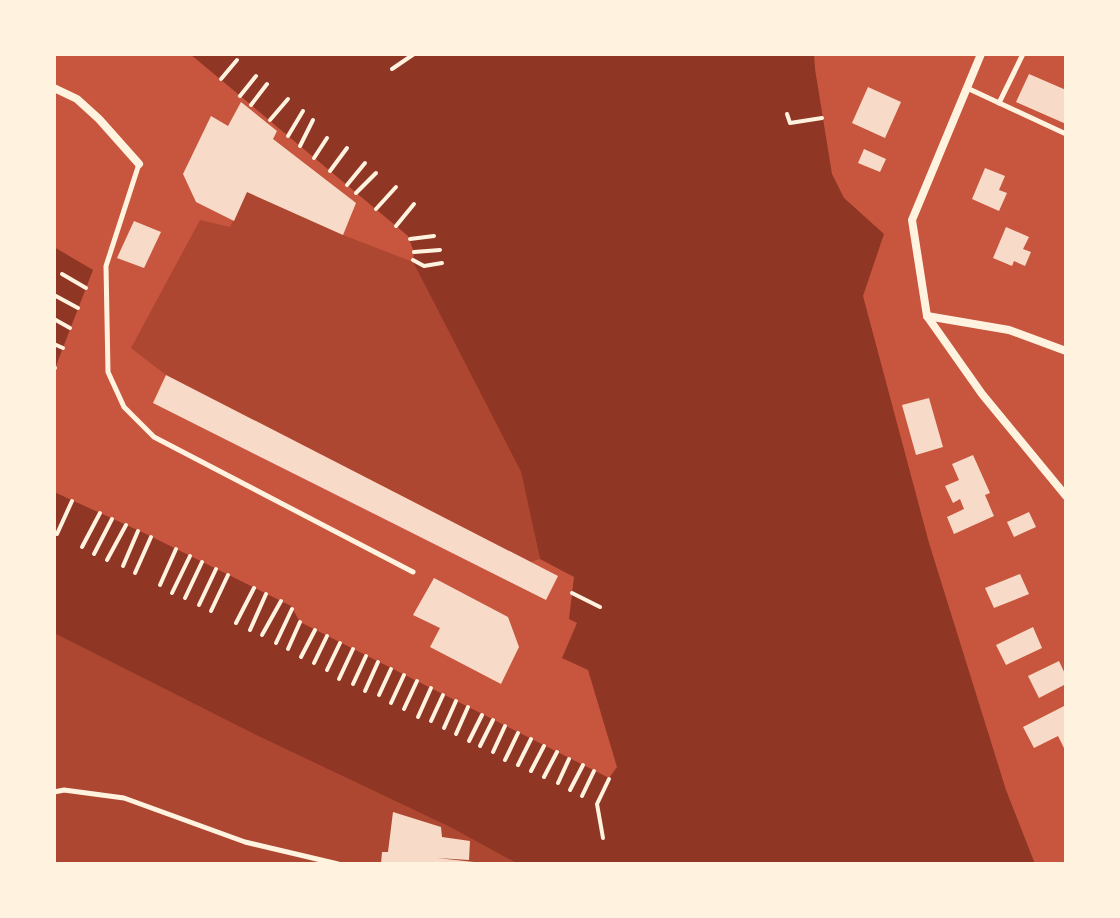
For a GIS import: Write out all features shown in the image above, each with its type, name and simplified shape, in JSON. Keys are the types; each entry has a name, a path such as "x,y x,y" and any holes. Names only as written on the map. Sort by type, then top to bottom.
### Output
{"street":[{"path":"981,54 912,220 927,316 982,394 1066,496"},
{"path":"54,88 77,99 139,164"},
{"path":"927,316 1009,330 1066,351"}],"lane":[{"path":"999,103 1023,54"},
{"path":"966,88 1066,134"},
{"path":"139,164 106,266 108,372 124,407 154,437 413,572"},
{"path":"54,792 64,790 124,798 245,842 338,864"}],"path":[{"path":"392,69 414,54"},
{"path":"221,79 237,60"},
{"path":"240,96 256,76"},
{"path":"251,105 267,84"},
{"path":"270,120 288,99"},
{"path":"288,136 303,111"},
{"path":"787,114 790,123 822,118"},
{"path":"300,146 313,120"},
{"path":"314,158 327,138"},
{"path":"330,171 347,148"},
{"path":"347,185 365,163"},
{"path":"356,193 376,173"},
{"path":"376,209 396,187"},
{"path":"396,226 414,204"},
{"path":"410,239 434,236"},
{"path":"414,252 440,250"},
{"path":"413,260 424,266 442,263"},
{"path":"62,274 86,288"},
{"path":"54,295 78,308"},
{"path":"54,319 70,328"},
{"path":"54,344 63,348"},
{"path":"57,534 72,501"},
{"path":"82,547 100,513"},
{"path":"94,554 112,519"},
{"path":"107,560 126,525"},
{"path":"123,566 138,531"},
{"path":"135,573 151,537"},
{"path":"160,585 176,549"},
{"path":"172,593 190,556"},
{"path":"185,598 202,562"},
{"path":"199,605 216,569"},
{"path":"211,611 228,575"},
{"path":"236,623 254,588"},
{"path":"572,593 600,607"},
{"path":"250,630 266,594"},
{"path":"262,635 281,601"},
{"path":"276,643 292,609"},
{"path":"288,649 300,622"},
{"path":"301,657 315,630"},
{"path":"314,663 327,636"},
{"path":"327,670 340,643"},
{"path":"339,679 353,649"},
{"path":"353,684 366,656"},
{"path":"365,691 378,662"},
{"path":"379,695 391,669"},
{"path":"391,703 404,675"},
{"path":"404,709 417,681"},
{"path":"418,717 431,688"},
{"path":"431,721 443,695"},
{"path":"444,728 456,701"},
{"path":"456,734 468,707"},
{"path":"469,741 482,715"},
{"path":"480,746 493,720"},
{"path":"493,752 505,726"},
{"path":"505,760 518,733"},
{"path":"518,765 531,739"},
{"path":"531,771 544,746"},
{"path":"544,777 557,752"},
{"path":"558,783 569,759"},
{"path":"570,790 583,765"},
{"path":"582,796 594,771"},
{"path":"603,838 597,804 609,779"}],"shaded area":[{"path":"190,54 814,54 832,174 844,198 884,234 863,296 929,543 1006,790 1035,864 518,864 450,827 256,735 54,633 54,492 291,606 300,622 609,778 617,767 588,670 562,658 577,623 569,619 574,577 540,559 521,472 413,262 414,252 408,236"},
{"path":"247,192 413,262 521,472 540,559 531,562 166,375 131,348 200,220 230,227"},
{"path":"54,247 93,270 54,371"},
{"path":"54,633 256,735 450,827 518,864 54,864"}],"building":[{"path":"1029,74 1066,90 1066,124 1016,102"},
{"path":"868,87 901,102 885,138 852,123"},
{"path":"241,102 277,131 273,139 356,203 343,235 247,192 234,221 196,202 183,174 211,116 228,126"},
{"path":"864,149 886,159 880,172 858,163"},
{"path":"985,168 1005,176 999,190 1007,193 999,211 972,199"},
{"path":"134,221 161,232 144,268 117,258"},
{"path":"1006,227 1029,237 1023,249 1031,252 1025,266 1014,261 1012,266 993,258"},
{"path":"166,375 558,576 546,600 153,403"},
{"path":"929,398 943,447 916,455 902,405"},
{"path":"973,455 990,493 985,495 994,516 954,534 947,517 964,509 960,499 953,503 945,486 959,480 952,464"},
{"path":"1029,512 1036,527 1014,537 1007,522"},
{"path":"1020,574 1029,594 994,608 985,588"},
{"path":"434,578 508,617 519,647 501,684 430,647 440,628 413,615"},
{"path":"1033,627 1042,648 1006,665 996,645"},
{"path":"1059,661 1066,684 1039,698 1028,676"},
{"path":"1066,705 1066,752 1058,736 1034,748 1023,727"},
{"path":"393,812 441,827 442,837 470,841 469,860 437,858 474,864 381,864 382,852 388,852"}]}
